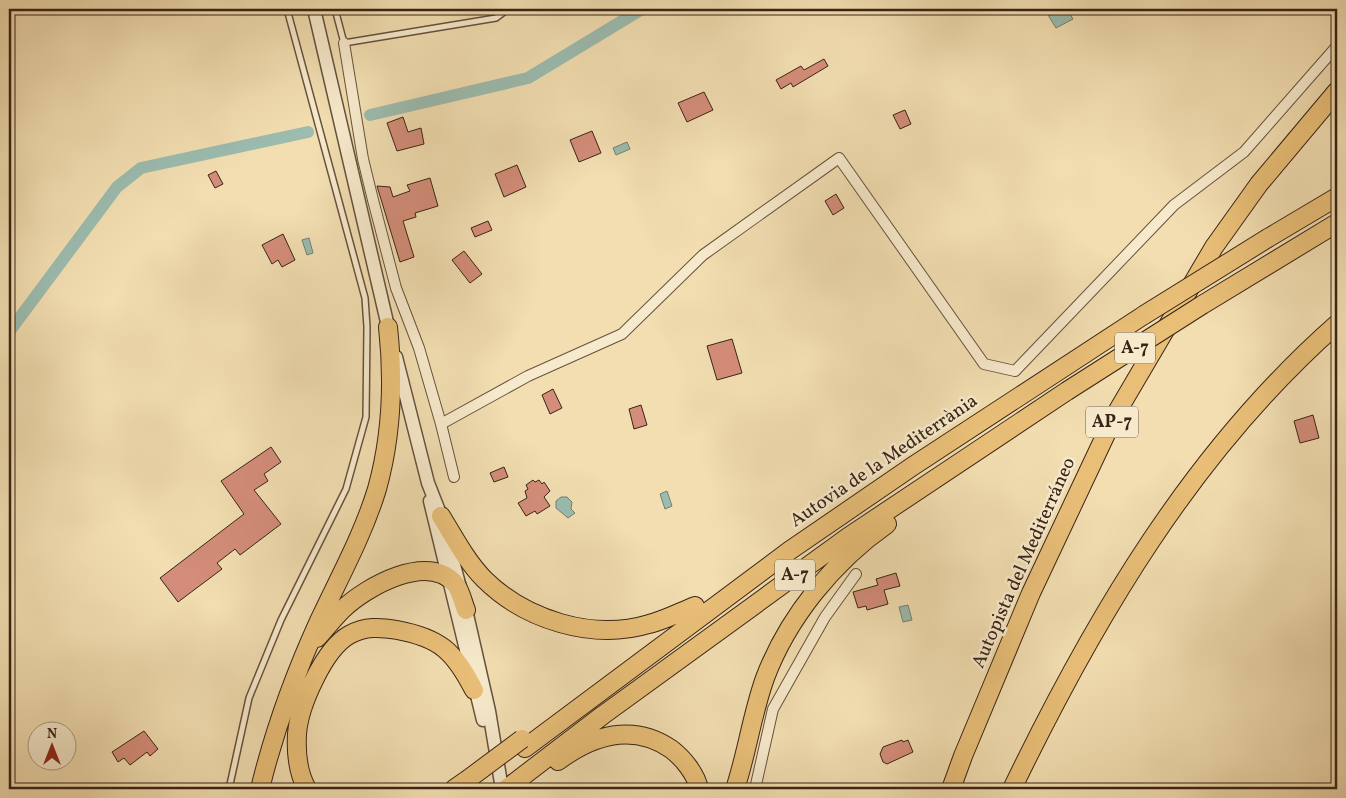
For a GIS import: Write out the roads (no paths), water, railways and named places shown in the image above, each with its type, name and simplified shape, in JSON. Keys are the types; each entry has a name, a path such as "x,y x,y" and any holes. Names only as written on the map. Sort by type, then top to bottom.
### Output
{"highway":[{"name":"Autopista del Mediterráneo","path":"951,789 1031,593 1114,417 1214,247 1259,184 1337,92"},
{"name":"Autovia de la Mediterrània","path":"465,786 789,550 913,466 1144,315 1337,197"},
{"name":"A-7","path":"503,785 529,780 848,537 965,458 1202,305 1337,223"},
{"path":"1012,789 1086,643 1146,546 1195,476 1251,410 1304,354 1337,324"},
{"path":"260,789 269,751 290,687 364,522 376,489 390,421 392,370 388,327"},
{"path":"736,789 765,678 779,644 801,612 842,560 882,528 949,480 965,458"},
{"path":"441,516 483,578 513,601 534,613 562,624 591,628 626,628 650,624 696,606"},
{"path":"524,743 696,606 759,562 789,550"},
{"path":"304,655 342,609 366,592 394,578 414,572 437,574 455,585 466,610"},
{"path":"307,789 298,762 297,732 316,675 332,650 348,636 366,628 384,628 430,638 456,658 474,690"},
{"path":"529,780 582,748 617,734 629,733 646,735 677,754 688,766 699,789"}],"street":[{"path":"314,9 388,327 428,483 441,516 466,610 489,711 503,785"},
{"path":"344,43 363,159 373,200 396,288 419,348 454,477"},
{"path":"441,424 528,376 622,334 703,255 839,158 984,364 1015,371 1174,204 1244,152 1337,46"},
{"path":"428,483 430,508 474,690 503,785"},
{"path":"755,789 773,709 825,617 856,574"}],"lane":[{"path":"229,789 249,698 281,620 346,489 366,417 367,327 365,298 287,9"},
{"path":"335,9 344,43 496,18 508,9"}],"waterway":[{"path":"370,115 528,78 642,9"},
{"path":"9,332 117,187 141,168 308,132"}]}
